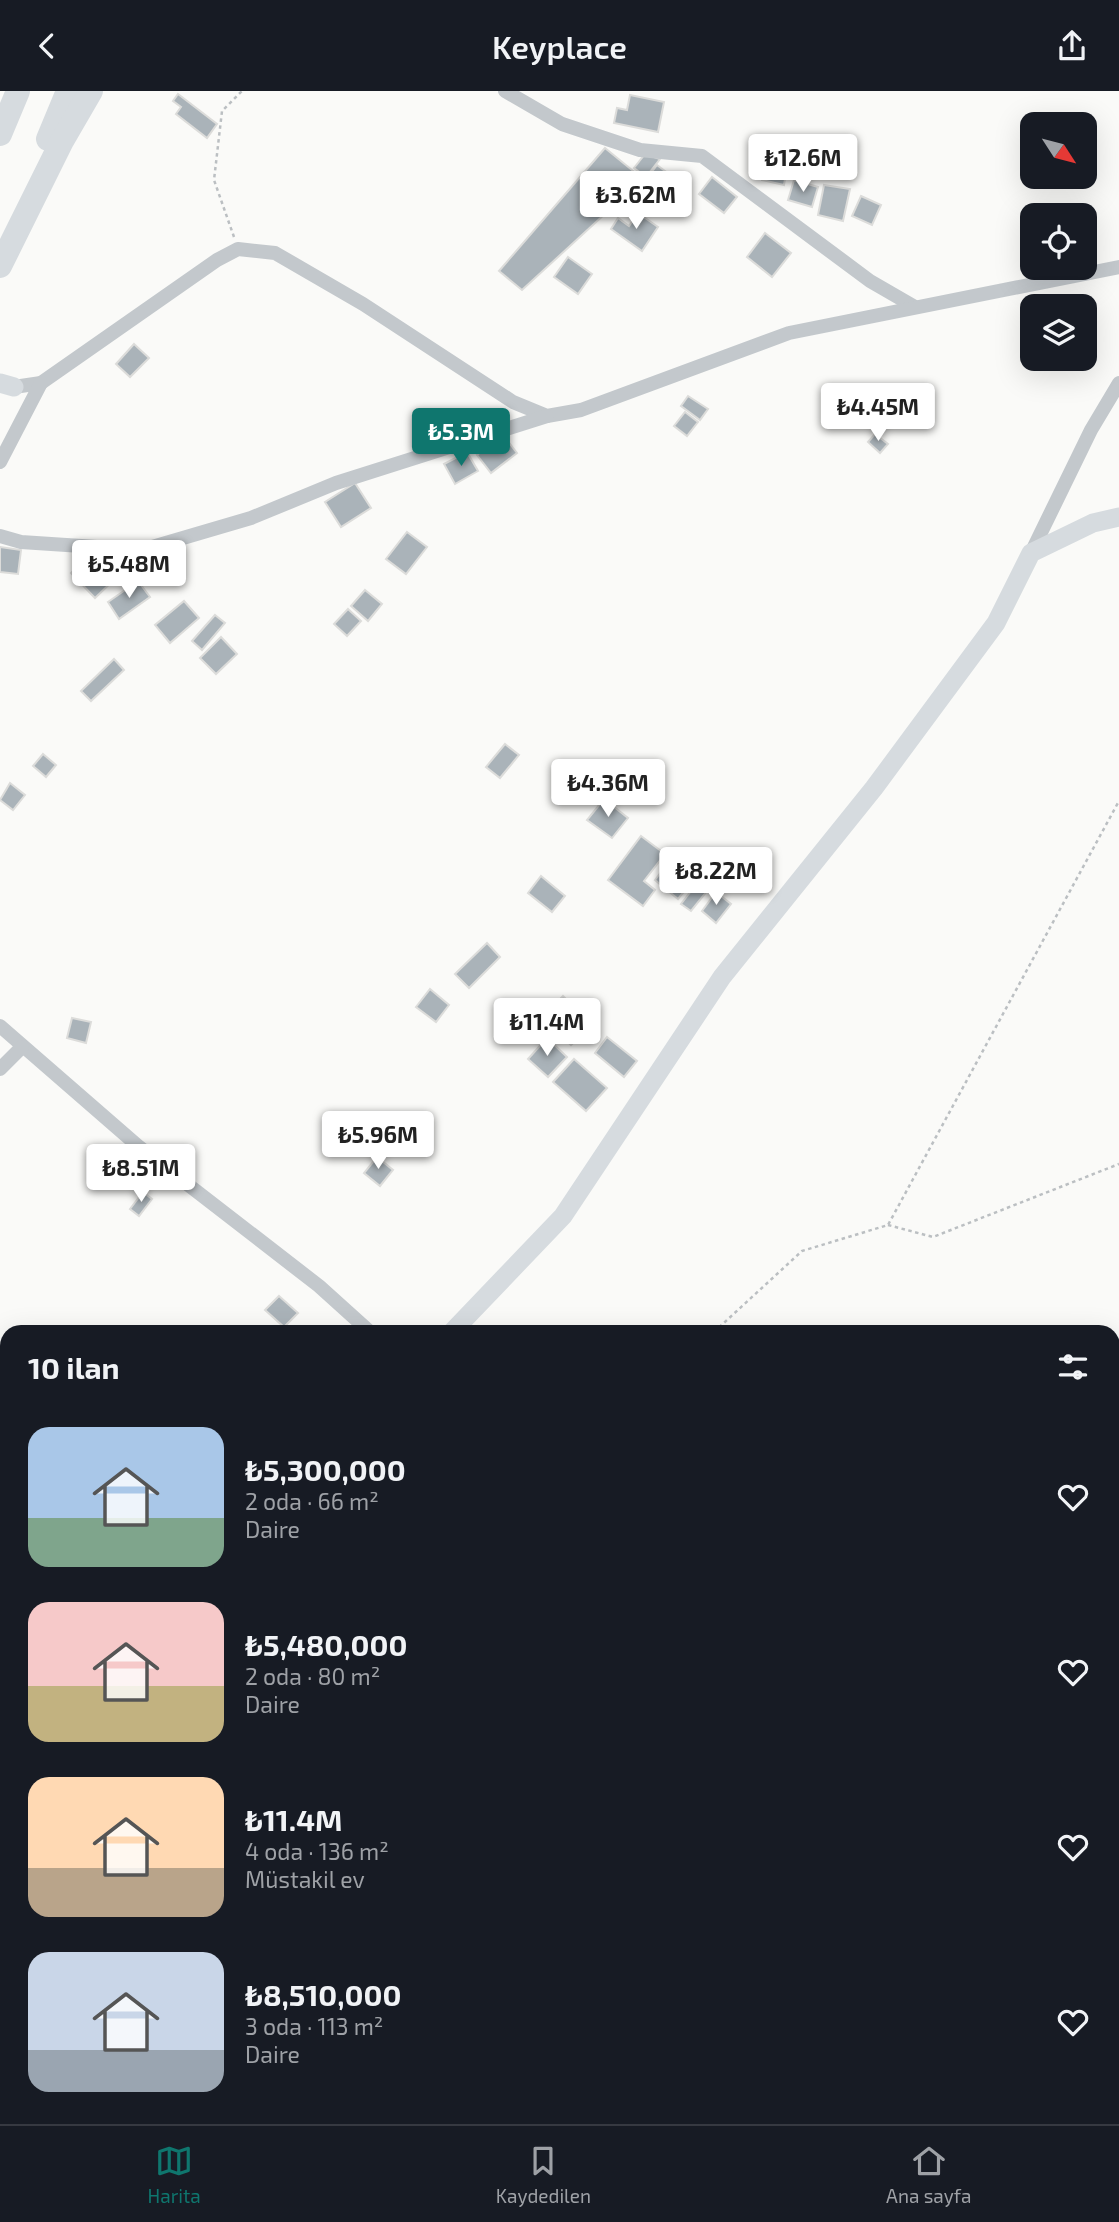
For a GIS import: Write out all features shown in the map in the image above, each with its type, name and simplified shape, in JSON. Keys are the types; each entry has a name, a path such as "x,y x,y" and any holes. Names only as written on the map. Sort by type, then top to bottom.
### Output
{"highway":[{"path":"0,134 18,91"},
{"path":"0,253 68,91"},
{"path":"0,266 62,141 91,91"}],"street":[{"path":"505,91 562,124 640,150 702,156 870,281 915,307"},
{"path":"0,463 41,383 217,260 238,249 275,253 363,304 513,402 547,416"},
{"path":"0,536 21,542 142,550 251,518 336,483 547,416 581,410 789,333 1119,267"},
{"path":"7,385 41,383"},
{"path":"459,1325 563,1216 722,977 874,788 996,623 1091,430 1119,383"},
{"path":"1031,553 1093,523 1119,517"},
{"path":"0,1026 95,1105 138,1146 319,1286 362,1325"},
{"path":"0,1069 22,1047"}],"path":[{"path":"238,249 214,180 222,111 242,91"},
{"path":"888,1225 1119,801"},
{"path":"722,1325 802,1251 888,1225 933,1237 1119,1164"}],"building":[{"path":"178,94 217,124 207,138 176,114 181,107 173,101"},
{"path":"630,95 664,102 658,132 614,123 617,108 627,110"},
{"path":"605,148 643,179 522,290 499,271"},
{"path":"645,154 660,159 646,177 634,168"},
{"path":"657,165 686,187 665,215 636,193"},
{"path":"764,168 786,173 784,185 762,180"},
{"path":"712,177 737,197 724,213 699,194"},
{"path":"794,180 818,187 812,207 788,200"},
{"path":"824,185 850,189 843,221 818,215"},
{"path":"861,196 881,205 872,225 852,216"},
{"path":"638,213 658,227 642,251 611,229 618,218 629,226"},
{"path":"765,233 791,253 772,277 747,257"},
{"path":"568,257 592,274 578,294 554,277"},
{"path":"134,344 149,358 130,377 116,364"},
{"path":"688,396 708,409 700,420 681,406"},
{"path":"685,412 698,422 687,436 674,426"},
{"path":"875,434 888,444 880,453 868,442"},
{"path":"503,435 517,453 491,473 477,455"},
{"path":"467,452 478,471 455,484 444,464"},
{"path":"355,483 371,508 341,527 325,502"},
{"path":"407,532 427,547 406,574 386,559"},
{"path":"0,547 21,550 18,574 0,572"},
{"path":"94,551 118,576 95,598 71,573"},
{"path":"138,581 150,597 119,619 108,602"},
{"path":"365,590 382,604 368,621 351,606"},
{"path":"184,601 199,618 170,643 155,625"},
{"path":"348,609 361,621 347,636 334,624"},
{"path":"215,615 225,623 202,650 192,641"},
{"path":"221,637 237,654 216,674 200,658"},
{"path":"114,659 124,670 91,701 81,691"},
{"path":"505,744 519,755 500,778 486,767"},
{"path":"43,754 56,765 46,777 33,766"},
{"path":"10,783 25,795 13,810 0,800"},
{"path":"604,799 628,818 612,838 587,820"},
{"path":"641,836 665,854 644,881 655,890 643,906 608,880"},
{"path":"671,859 695,878 678,899 655,880"},
{"path":"541,876 565,896 552,912 528,893"},
{"path":"698,882 708,890 691,911 681,904"},
{"path":"716,892 731,904 716,923 702,911"},
{"path":"487,943 500,957 469,988 455,974"},
{"path":"430,989 449,1005 436,1022 416,1007"},
{"path":"563,996 572,1005 569,1008 589,1027 571,1045 543,1017"},
{"path":"72,1018 91,1022 86,1043 67,1038"},
{"path":"607,1037 637,1061 624,1077 595,1053"},
{"path":"547,1038 567,1057 548,1077 528,1059"},
{"path":"574,1059 607,1088 586,1111 553,1082"},
{"path":"377,1157 393,1170 380,1186 364,1173"},
{"path":"143,1192 152,1199 139,1216 130,1209"},
{"path":"279,1296 298,1313 286,1325 282,1325 265,1310"}]}
